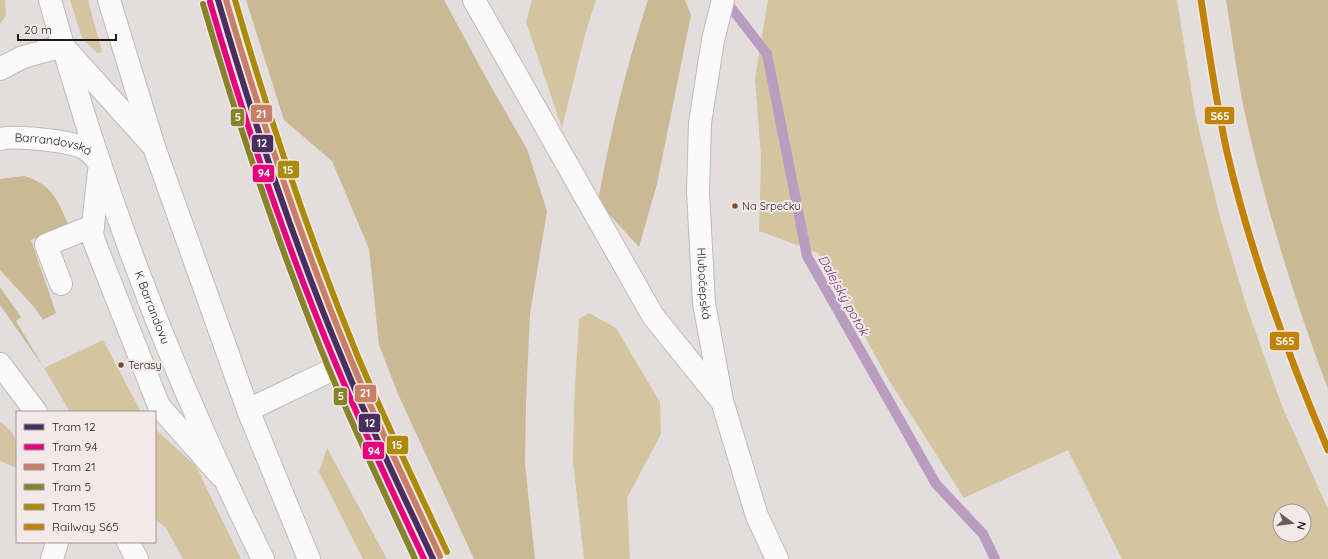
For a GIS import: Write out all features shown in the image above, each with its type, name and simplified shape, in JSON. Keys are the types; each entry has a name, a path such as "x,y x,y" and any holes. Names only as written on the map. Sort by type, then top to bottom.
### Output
{"street":[{"name":"K Barrandovu","path":"50,0 100,163 154,314 222,477 263,559"},
{"name":"K Barrandovu","path":"109,0 154,147 248,410 309,559"},
{"path":"474,0 653,316 722,401"},
{"name":"Hlubočepská","path":"723,0 713,40 700,123 698,192 704,303 722,401 757,516 776,559"},
{"name":"K Barrandovu","path":"63,46 154,147"},
{"path":"0,69 23,57 63,46"},
{"name":"Barrandovská","path":"0,139 16,137 73,144 91,153 100,163"},
{"path":"100,163 93,226 94,241 159,406 222,477"},
{"path":"61,284 46,245 93,226"},
{"path":"0,364 35,411"},
{"path":"248,410 344,364"},
{"path":"52,559 57,543"},
{"path":"129,543 137,559"}],"shaded area":[{"path":"0,0 5,0 6,16 0,24"},
{"path":"70,0 88,0 102,52 97,53 82,38"},
{"path":"246,0 444,0 527,149 547,211 530,314 526,402 525,464 535,559 474,559 398,394 379,345 369,249 332,161 284,120"},
{"path":"532,0 596,0 584,38 562,128 526,22"},
{"path":"648,0 685,0 691,15 657,184 639,247 598,202 619,100"},
{"path":"768,0 1177,0 1195,113 1220,217 1247,308 1282,406 1328,509 1328,559 1122,559 1068,450 964,498 890,382 818,253 759,231 761,157 755,79"},
{"path":"1226,0 1328,0 1328,389 1291,284 1260,177 1238,79"},
{"path":"25,176 42,184 53,194 68,224 31,240 56,313 43,320 34,307 0,270 0,179"},
{"path":"0,287 21,317 16,321 44,368 0,305"},
{"path":"589,313 616,328 660,402 661,434 627,498 630,559 584,559 573,462 574,403 579,319"},
{"path":"103,340 140,411 69,411 44,368"},
{"path":"0,422 11,432 16,442 16,468 0,461"},
{"path":"156,430 196,466 241,559 183,559 166,528 156,520"},
{"path":"327,448 387,559 363,559 319,472"}],"waterway":[{"name":"Dalejský potok","path":"725,0 767,54 807,256 936,484 983,534 995,559"}],"tram line":[{"name":"12","path":"218,0 261,138 308,274 354,388 433,559"},
{"name":"21","path":"226,0 268,137 316,272 372,409 440,556"},
{"name":"15","path":"235,0 262,90 323,269 358,357 447,552"},
{"name":"94","path":"210,2 253,141 301,277 337,367 379,463 424,559"},
{"name":"5","path":"203,4 231,97 261,188 311,324 360,441 415,559"}],"rail line":[{"name":"S65","path":"1201,0 1223,133 1247,228 1284,340 1328,450"}],"place":[{"name":"Na Srpečku","path":"735,206"},
{"name":"Terasy","path":"121,365"}]}
